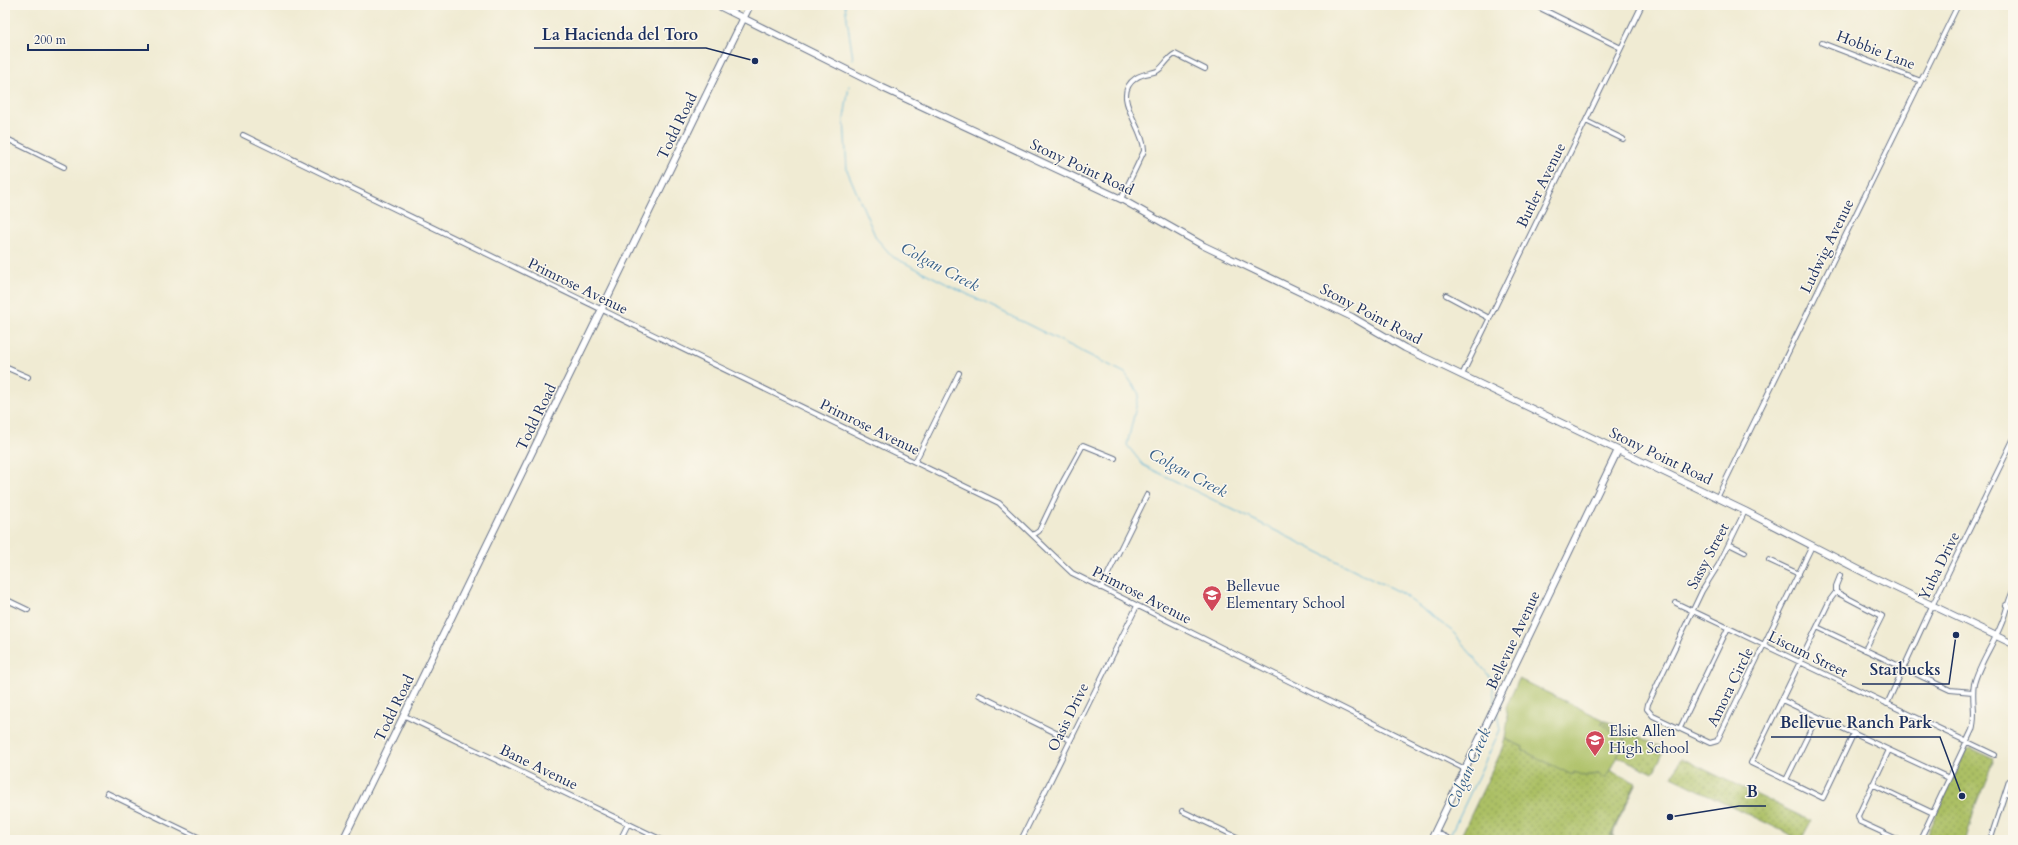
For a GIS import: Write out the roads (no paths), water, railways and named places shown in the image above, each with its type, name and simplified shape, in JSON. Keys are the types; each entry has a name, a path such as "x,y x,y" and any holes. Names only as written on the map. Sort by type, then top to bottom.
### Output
{"main road":[{"name":"Stony Point Road","path":"717,5 883,88 1121,199 1204,246 1352,317 1405,348 1745,511 1932,606 2013,644"},
{"name":"Todd Road","path":"344,840 750,5"},
{"name":"Bellevue Avenue","path":"1431,840 1492,716 1514,664 1618,450"}],"street":[{"path":"1534,5 1621,48"},
{"name":"Butler Avenue","path":"1462,375 1642,5"},
{"name":"Ludwig Avenue","path":"1718,498 1958,5"},
{"name":"Hobbie Lane","path":"1822,43 1921,81"},
{"path":"1121,199 1144,151 1145,143 1126,102 1126,94 1132,82 1142,74 1156,71 1170,56 1175,54 1205,69"},
{"path":"1586,121 1623,139"},
{"name":"Primrose Avenue","path":"243,135 999,503 1072,573 1466,769"},
{"path":"5,138 64,167"},
{"path":"1446,295 1489,318"},
{"path":"5,367 28,377"},
{"path":"916,462 959,373"},
{"name":"Yuba Drive","path":"1887,704 1905,668 1932,606 2013,440"},
{"path":"1033,535 1039,531 1061,485 1083,445 1115,458"},
{"path":"1101,588 1148,495"},
{"name":"Sassy Street","path":"1693,611 1745,511"},
{"path":"1729,544 1745,552"},
{"name":"Amora Circle","path":"1693,611 1647,709 1653,716 1710,743 1717,741 1812,546"},
{"path":"1769,560 1798,574"},
{"path":"1840,576 1836,586 1836,592 1817,627 1750,763 1823,798 1854,733"},
{"path":"1920,840 1967,742 1975,717 1973,692 1977,676 2002,624 2006,605 2013,591"},
{"path":"1836,592 1882,616 1865,650"},
{"path":"5,599 28,610"},
{"name":"Liscum Street","path":"1676,603 1799,663 1995,755"},
{"path":"2006,605 2013,608"},
{"name":"Oasis Drive","path":"1021,840 1137,606"},
{"path":"1817,627 1950,690 1973,692"},
{"path":"1680,728 1728,628"},
{"path":"979,695 1070,740"},
{"path":"1782,700 1950,778"},
{"name":"Bane Avenue","path":"405,716 662,840"},
{"path":"1786,780 1817,717"},
{"path":"1889,750 1859,813 1858,820 1899,840"},
{"path":"1990,840 1996,817 2006,794 2010,780"},
{"path":"1872,784 1933,813"},
{"path":"107,793 204,840"},
{"path":"2006,794 2013,796"},
{"path":"1182,811 1243,840"},
{"path":"620,840 628,824"},
{"path":"1435,832 1452,840"}],"waterway":[{"name":"Colgan Creek","path":"845,5 853,59"},
{"name":"Colgan Creek","path":"849,86 844,119 847,170 876,238 893,257 1125,373 1139,394 1127,445 1143,465 1401,593 1452,631 1491,678 1495,702"},
{"name":"Colgan Creek","path":"1449,838 1500,730 1497,711"}],"place":[{"name":"La Hacienda del Toro","path":"755,61"},
{"name":"Bellevue Elementary School","path":"1212,612"},
{"name":"Starbucks","path":"1956,635"},
{"name":"Elsie Allen High School","path":"1595,757"},
{"name":"Bellevue Ranch Park","path":"1962,796"},
{"name":"B","path":"1670,817"}]}
